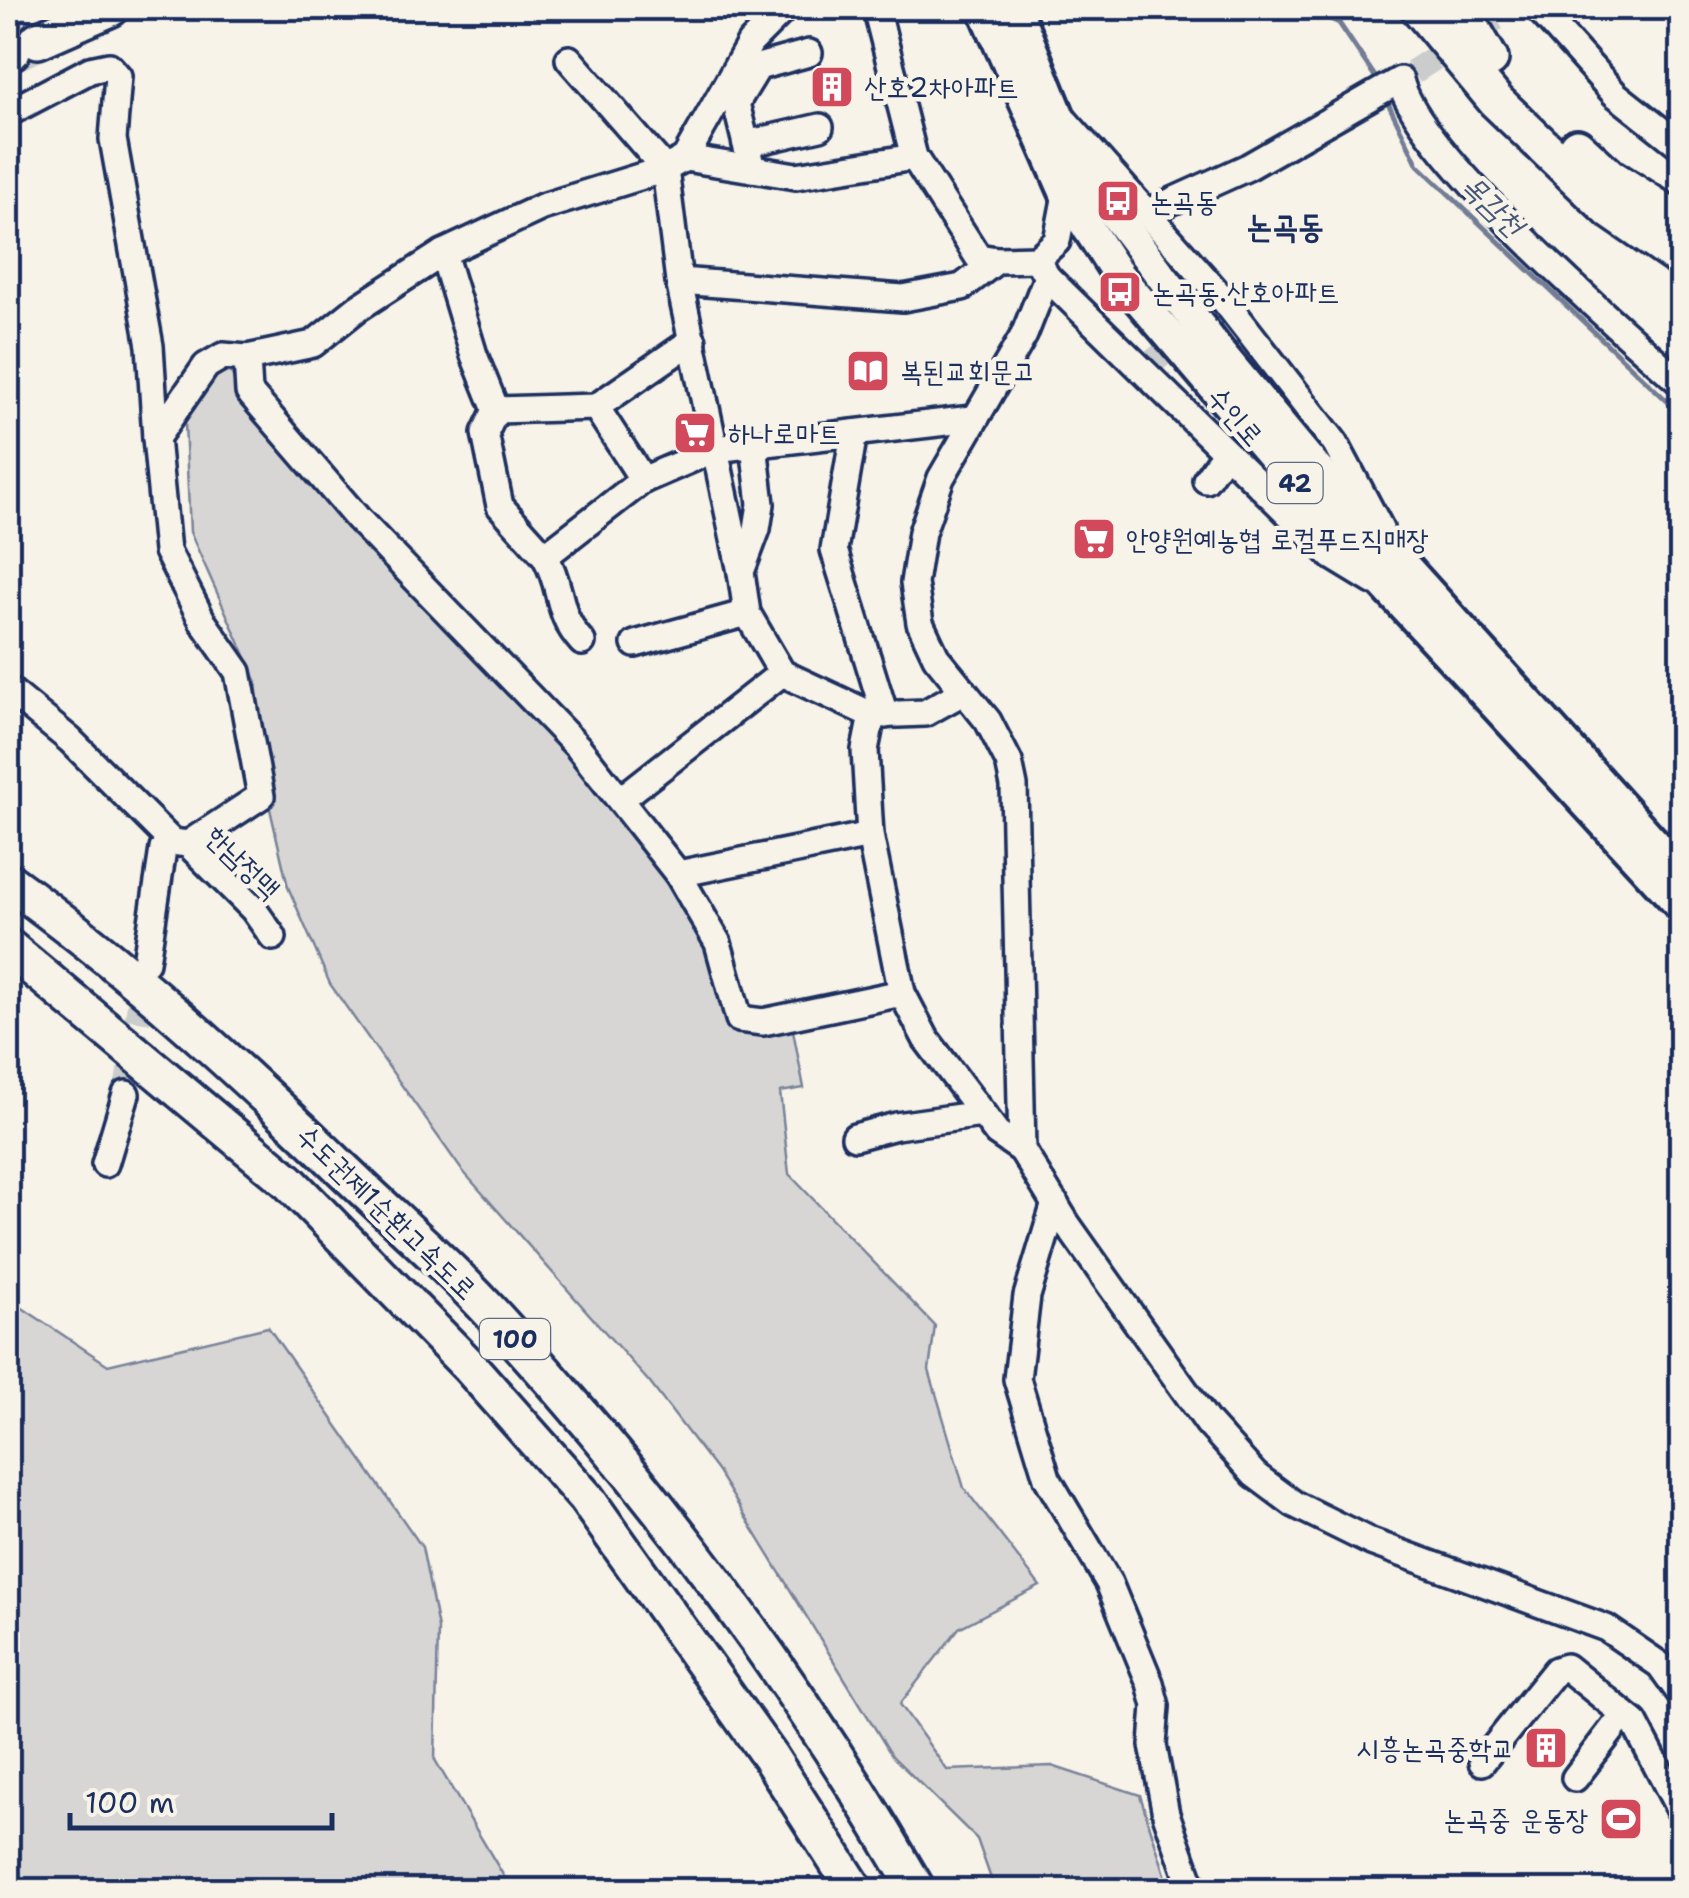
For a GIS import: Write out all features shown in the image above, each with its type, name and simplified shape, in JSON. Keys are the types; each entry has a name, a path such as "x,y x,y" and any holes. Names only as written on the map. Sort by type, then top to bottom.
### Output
{"highway":[{"path":"29,63 111,8"},
{"path":"1438,11 1490,59 1548,122 1610,177 1682,223"},
{"path":"1438,11 1496,102 1611,210 1682,260"},
{"name":"수도권제1순환고속도로","path":"8,880 85,937 265,1094 494,1315 572,1403 697,1559 810,1720 917,1890"},
{"name":"수도권제1순환고속도로","path":"8,947 288,1181 470,1367 586,1498 770,1756 855,1890"}],"main road":[{"name":"수인로","path":"984,8 1066,194 1097,247 1164,334 1390,591 1682,907"},
{"name":"수인로","path":"1015,8 1056,111 1094,187 1208,338 1314,466 1682,874"}],"street":[{"path":"785,8 750,43 675,164 680,281 748,613 782,673 879,715 925,713 961,692"},
{"path":"876,8 914,157 978,257 1042,268 1148,366 1226,453 1332,556 1390,591"},
{"path":"1538,8 1616,94 1682,147"},
{"path":"749,157 736,102 758,67 810,53"},
{"path":"570,59 675,164"},
{"path":"8,112 29,63 90,70 110,66 118,76 112,139 150,346 167,551 203,622 238,672 261,796 180,843 70,740 8,689"},
{"path":"1146,212 1248,167 1403,78 1414,114 1476,187 1682,384"},
{"path":"1056,111 1146,212 1334,443 1394,554"},
{"path":"156,438 206,366 224,356 247,358 313,344 444,253 542,207 675,164 749,157 820,127"},
{"path":"749,157 796,176 914,157"},
{"path":"1022,1150 1014,786 1009,762 988,721 961,692 920,623 914,583 922,532 940,478 1016,350 1042,268 1058,241 1066,194"},
{"path":"444,253 474,354 496,410 485,432 500,506 545,556 557,578 564,622 582,642"},
{"path":"680,281 903,298 962,288 997,260"},
{"path":"496,410 596,408 693,340"},
{"path":"247,358 250,392 358,519 578,747 678,874 718,943 738,1020 763,1022 902,993"},
{"path":"596,408 643,480"},
{"path":"545,556 643,480 715,449 972,419"},
{"path":"854,433 834,550 879,715 865,750 870,835 902,993 926,1039 997,1134 1022,1150 1054,1203 1208,1423 1255,1475 1294,1504 1370,1542 1606,1628 1660,1665 1682,1696"},
{"path":"741,572 760,504 754,445"},
{"path":"1206,480 1226,453"},
{"path":"635,644 748,613"},
{"path":"620,800 782,673"},
{"path":"678,874 870,835"},
{"name":"한남정맥","path":"146,962 162,849 180,843 254,910 273,937"},
{"path":"105,1164 126,1094"},
{"path":"855,1137 896,1126 982,1114"},
{"path":"1054,1203 1027,1296 1017,1379 1047,1478 1109,1584 1150,1683 1156,1706 1153,1745 1166,1814 1192,1890"},
{"path":"1482,1762 1556,1670 1566,1667 1634,1722 1682,1814"},
{"path":"1575,1778 1624,1714"}],"shaded area":[{"path":"220,368 232,374 243,402 577,758 675,887 707,942 731,1032 792,1025 804,1088 780,1092 789,1174 935,1326 929,1370 964,1488 1040,1586 959,1628 900,1704 947,1770 1052,1766 1140,1795 1170,1890 995,1890 977,1839 892,1756 718,1472 650,1383 461,1169 330,984 288,887 265,787 256,680 190,532 185,423 209,377"},
{"path":"8,1270 12,1301 108,1365 268,1327 422,1547 438,1628 435,1760 512,1890 8,1890"}],"waterway":[{"name":"목감천","path":"1306,8 1339,23 1380,84"},
{"name":"목감천","path":"1386,99 1418,165 1682,415"}],"tunnel":[{"path":"8,8 38,75"},
{"path":"1413,72 1512,8"},
{"path":"1153,362 1215,309"},
{"path":"126,1094 144,975"}],"place":[{"name":"산호2차아파트","path":"832,87"},
{"name":"논곡동","path":"1118,201"},
{"name":"논곡동.산호아파트","path":"1120,292"},
{"name":"복된교회문고","path":"868,371"},
{"name":"하나로마트","path":"695,433"},
{"name":"안양원예농협 로컬푸드직매장","path":"1094,539"},
{"name":"시흥논곡중학교","path":"1546,1748"},
{"name":"논곡중 운동장","path":"1621,1819"}],"district":[{"name":"논곡동","path":"1285,225"}]}
